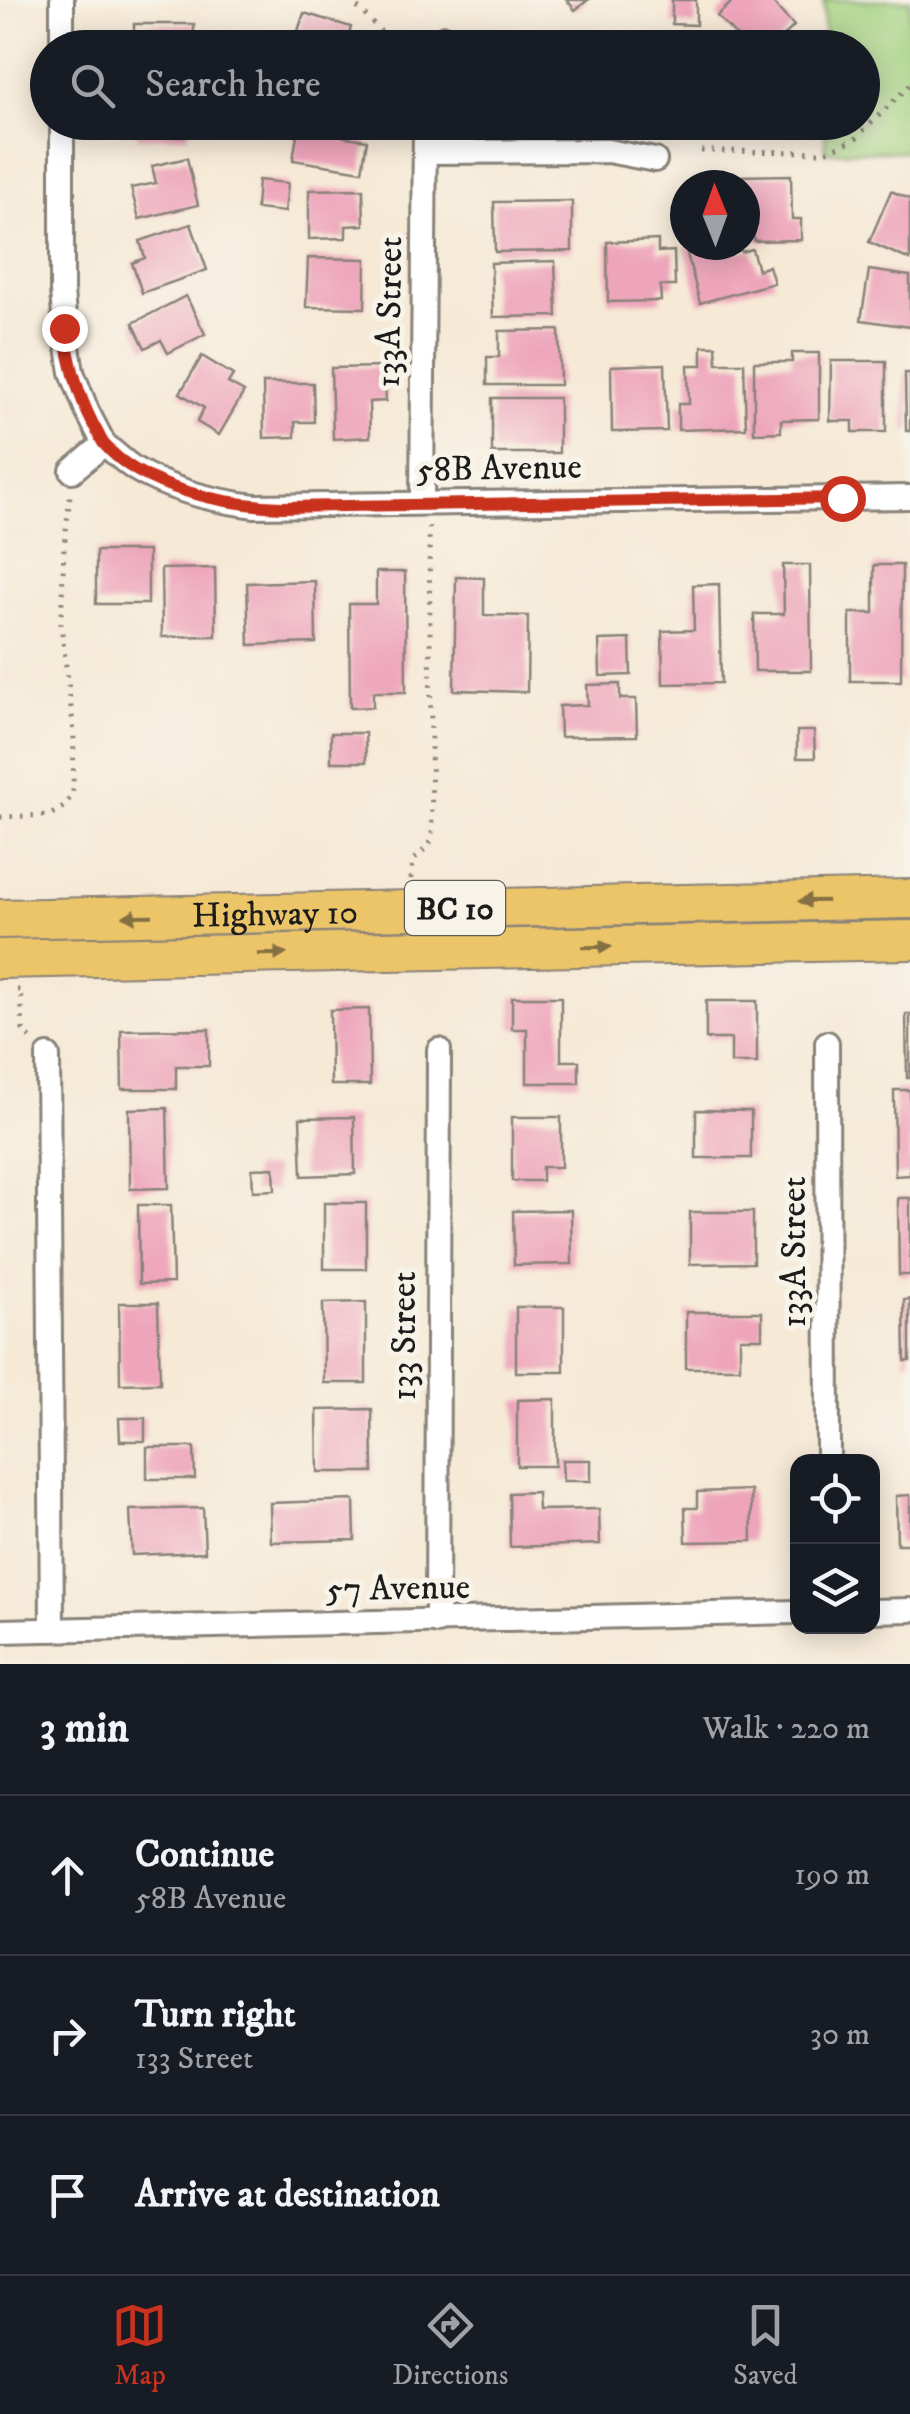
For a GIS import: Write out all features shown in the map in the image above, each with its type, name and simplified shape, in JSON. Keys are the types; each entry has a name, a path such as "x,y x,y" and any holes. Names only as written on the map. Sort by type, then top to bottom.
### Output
{"highway":[{"name":"Highway 10","path":"0,919 910,899"},
{"name":"Highway 10","path":"0,959 910,940"}],"street":[{"path":"62,0 62,30"},
{"path":"62,140 64,328 72,372 104,444 72,471"},
{"name":"133A Street","path":"425,140 425,511"},
{"path":"425,152 608,151 656,160"},
{"name":"58B Avenue","path":"104,444 133,468 168,485 232,503 282,507 425,511 910,497"},
{"name":"133A Street","path":"827,1042 828,1454"},
{"path":"40,1048 52,1630"},
{"name":"133 Street","path":"437,1622 439,1050"},
{"path":"880,1611 910,1610"},
{"name":"57 Avenue","path":"0,1631 790,1612"}],"path":[{"path":"350,0 379,30"},
{"path":"880,114 910,85"},
{"path":"701,151 825,152 853,140"},
{"path":"0,817 50,816 65,806 73,793 74,732 61,626 69,502"},
{"path":"410,885 413,861 430,845 432,837 425,511"},
{"path":"21,990 24,1030 40,1048"}],"green space":[{"path":"824,0 910,0 910,151 825,152 825,140 880,140 880,30 824,30"}],"building":[{"path":"567,0 588,0 575,10"},
{"path":"672,0 696,0 696,25 672,24"},
{"path":"734,0 770,0 794,26 790,30 730,30 717,16"},
{"path":"304,13 351,27 350,30 298,30"},
{"path":"134,24 194,24 194,30 134,30"},
{"path":"296,140 367,140 362,171 293,160"},
{"path":"187,158 198,205 139,219 131,188 156,183 152,166"},
{"path":"791,175 792,219 801,219 801,240 760,241 760,176"},
{"path":"258,180 288,183 285,212 256,209"},
{"path":"363,189 364,225 346,226 346,238 309,239 309,190"},
{"path":"891,191 910,199 910,260 869,242"},
{"path":"572,201 572,251 495,252 494,202"},
{"path":"191,224 207,270 142,293 132,263 145,258 140,241"},
{"path":"658,240 658,252 670,251 670,260 674,260 675,286 660,286 661,301 608,302 607,242"},
{"path":"308,258 366,259 365,308 306,307"},
{"path":"689,260 755,260 758,270 769,266 774,283 700,303"},
{"path":"555,261 557,316 493,317 491,263"},
{"path":"869,270 910,276 910,327 861,320"},
{"path":"186,296 205,334 168,353 161,340 145,348 133,323"},
{"path":"559,330 560,385 487,385 487,357 499,357 499,331"},
{"path":"702,346 716,346 717,363 744,363 746,428 678,430 678,404 689,404 688,365 702,365"},
{"path":"792,353 819,353 819,419 781,420 781,432 754,433 754,362 792,362"},
{"path":"202,356 233,375 228,383 244,392 219,435 197,422 204,408 180,393"},
{"path":"831,361 886,361 886,432 853,432 853,421 830,421"},
{"path":"665,364 667,431 612,432 611,366"},
{"path":"384,367 386,401 369,402 370,437 333,439 331,368"},
{"path":"905,373 910,373 910,431 906,431"},
{"path":"263,383 313,383 314,422 295,422 295,437 264,438"},
{"path":"492,398 559,398 559,453 492,453"},
{"path":"96,551 148,551 148,604 96,604"},
{"path":"783,565 810,565 811,671 755,671 754,614 784,614"},
{"path":"874,565 902,565 901,681 850,681 850,613 874,613"},
{"path":"215,568 216,636 162,637 161,569"},
{"path":"376,572 405,572 406,692 373,692 373,707 350,708 349,604 376,604"},
{"path":"456,577 484,578 484,615 528,616 527,692 454,690"},
{"path":"315,581 316,643 249,645 247,583"},
{"path":"719,584 721,683 663,684 662,631 694,630 693,585"},
{"path":"630,639 631,675 600,676 599,640"},
{"path":"620,684 620,699 636,699 637,736 560,737 559,706 588,705 587,685"},
{"path":"797,731 814,731 815,758 797,758"},
{"path":"331,733 365,733 366,762 331,762"},
{"path":"512,997 561,997 561,1061 579,1061 579,1083 527,1083 527,1029 512,1029"},
{"path":"706,1001 757,1001 757,1063 731,1063 731,1039 706,1039"},
{"path":"369,1009 370,1085 331,1085 330,1010"},
{"path":"906,1014 910,1014 910,1078 907,1078"},
{"path":"209,1029 209,1066 176,1066 176,1089 122,1089 121,1030"},
{"path":"894,1090 910,1090 910,1175 895,1176"},
{"path":"167,1108 169,1188 130,1189 129,1109"},
{"path":"696,1110 751,1111 751,1158 696,1158"},
{"path":"354,1117 355,1174 302,1176 300,1118"},
{"path":"512,1117 561,1117 561,1167 542,1167 542,1181 512,1181"},
{"path":"274,1168 275,1190 253,1191 252,1169"},
{"path":"898,1198 910,1198 910,1275 899,1275"},
{"path":"324,1203 366,1203 366,1269 324,1269"},
{"path":"138,1205 171,1205 173,1283 139,1284"},
{"path":"571,1210 572,1264 514,1265 513,1211"},
{"path":"690,1212 753,1212 753,1263 690,1264"},
{"path":"910,1299 910,1361 905,1361 904,1300"},
{"path":"366,1302 366,1383 324,1383 323,1303"},
{"path":"119,1303 158,1303 160,1383 120,1384"},
{"path":"516,1307 564,1307 564,1372 516,1372"},
{"path":"686,1312 762,1312 762,1338 740,1338 740,1368 686,1368"},
{"path":"555,1399 555,1466 517,1466 517,1400"},
{"path":"372,1409 373,1472 318,1472 317,1410"},
{"path":"119,1418 145,1418 145,1441 120,1441"},
{"path":"147,1447 194,1447 195,1479 147,1479"},
{"path":"562,1460 591,1460 591,1481 563,1481"},
{"path":"751,1490 752,1541 686,1542 685,1508 697,1508 697,1492"},
{"path":"537,1492 538,1510 599,1509 600,1544 510,1547 509,1493"},
{"path":"910,1495 910,1544 897,1544 896,1496"},
{"path":"354,1500 355,1540 271,1542 270,1503"},
{"path":"203,1508 205,1552 132,1555 130,1510"}],"route":[{"path":"64,328 72,372 104,444 133,468 168,485 232,503 282,507 842,498"}]}
